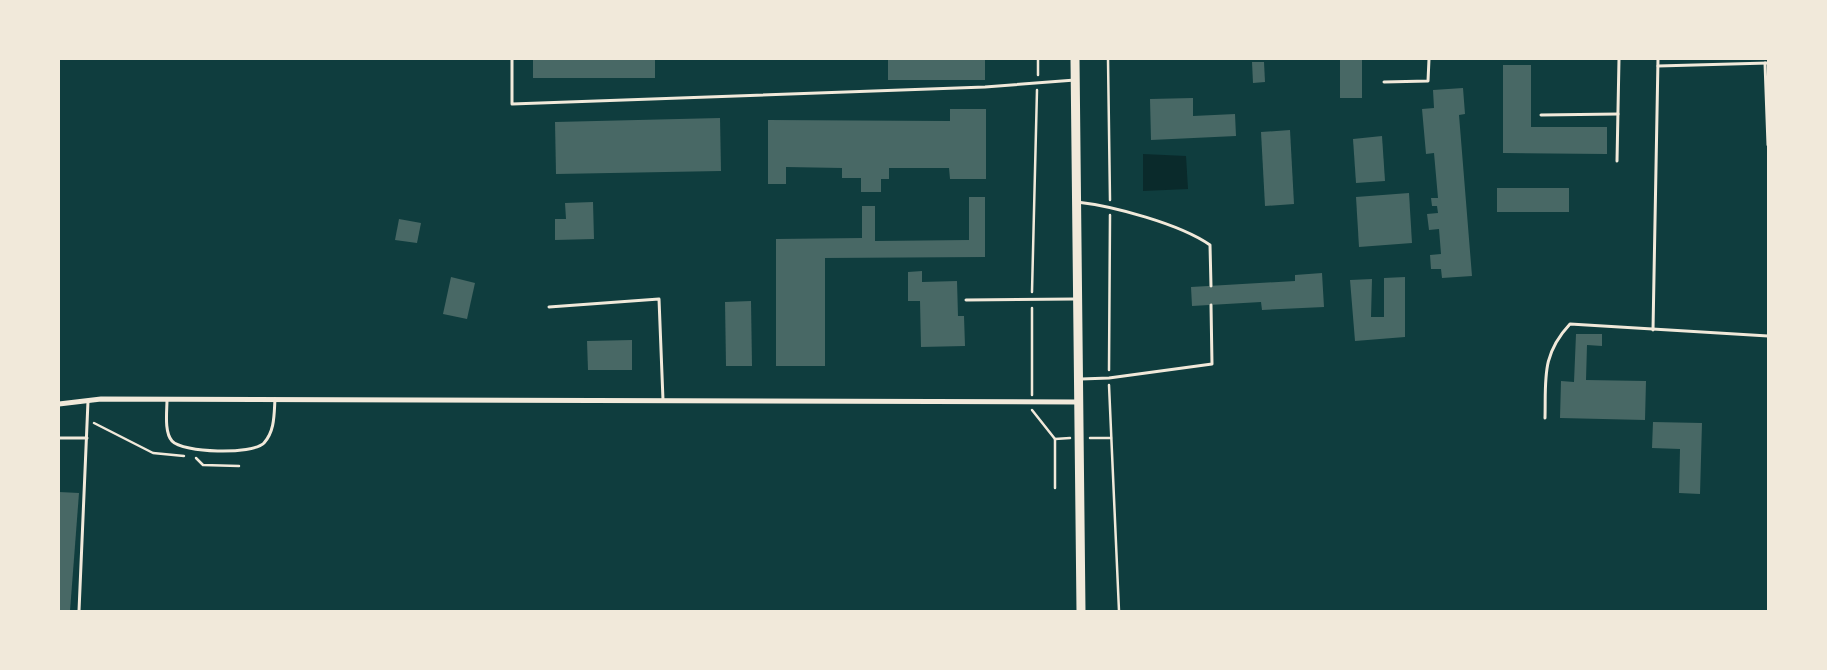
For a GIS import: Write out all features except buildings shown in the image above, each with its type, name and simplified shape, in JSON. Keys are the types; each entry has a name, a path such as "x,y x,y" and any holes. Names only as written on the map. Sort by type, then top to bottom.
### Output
{"main road":[{"path":"1075,59 1079,299 1077,402 1081,611"}],"street":[{"path":"59,404 88,400 167,399 1077,402"}],"lane":[{"path":"512,59 512,104 985,87 1075,80"},
{"path":"1384,82 1428,81 1429,59"},
{"path":"1617,161 1619,59"},
{"path":"1653,330 1658,59"},
{"path":"1658,66 1766,63 1768,145"},
{"path":"1541,115 1618,114"},
{"path":"1077,202 1110,207 1196,235 1210,245 1211,286"},
{"path":"549,307 659,299 663,400"},
{"path":"966,300 1079,299"},
{"path":"1078,379 1109,378 1212,364 1211,305"},
{"path":"1545,418 1546,368 1551,348 1570,324 1768,336"},
{"path":"167,399 168,436 173,442 182,447 234,452 256,449 264,442 272,428 275,399"},
{"path":"78,611 88,400"},
{"path":"59,438 87,438"}],"path":[{"path":"1038,59 1032,300 1032,410 1055,440 1055,488"},
{"path":"1108,59 1110,207 1109,378 1118,611"},
{"path":"88,420 153,453 198,458 203,465 238,466"},
{"path":"1055,440 1112,438"}],"water":[{"path":"1143,154 1186,156 1188,189 1143,191"}]}
